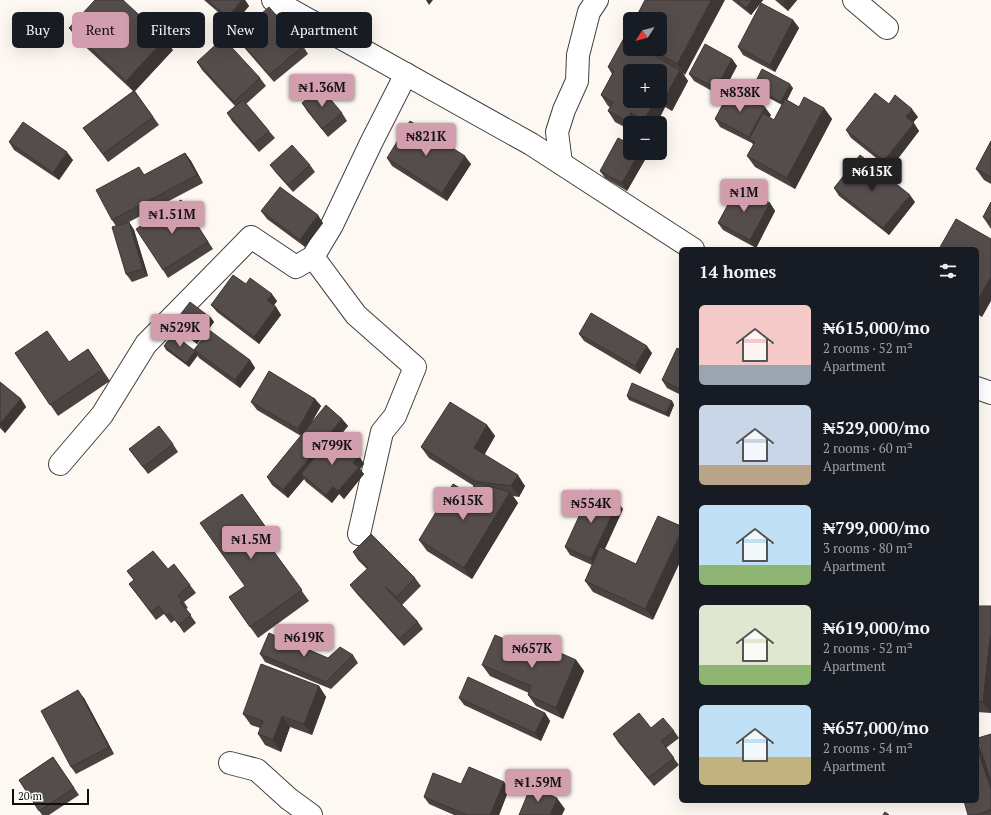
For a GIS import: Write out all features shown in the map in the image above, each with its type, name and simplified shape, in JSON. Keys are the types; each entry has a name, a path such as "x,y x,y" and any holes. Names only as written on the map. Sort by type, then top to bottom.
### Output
{"street":[{"path":"273,0 531,144 690,247"},
{"path":"561,163 557,132 564,110 577,81 578,55 589,12 597,0"},
{"path":"854,0 887,28"},
{"path":"60,464 102,415 146,344 251,237 296,267 313,257 332,225 370,143 406,74"},
{"path":"313,257 356,315 415,368 395,416 382,432 359,534"},
{"path":"979,389 991,393"},
{"path":"230,763 257,770 289,799 311,815"}],"building":[{"path":"95,0 123,0 137,13 137,48 157,48 126,81 91,48 129,48 129,12 84,12"},
{"path":"207,0 242,0 232,12 222,12"},
{"path":"645,0 711,0 677,64 663,56 667,56 667,12 639,12"},
{"path":"737,0 752,0 746,8"},
{"path":"761,3 793,20 770,65 738,47"},
{"path":"269,7 276,15 276,48 301,48 269,75 246,48 268,48 268,12 263,12"},
{"path":"623,40 623,56 655,56 680,70 667,94 667,64 623,64 623,108 651,108 646,116 637,116 631,113 630,116 623,116 623,119 608,111 613,102 601,95 614,71 608,67"},
{"path":"705,44 732,59 716,88 689,74"},
{"path":"213,47 232,48 260,78 234,102 197,62"},
{"path":"762,69 790,84 781,102 753,87"},
{"path":"321,88 342,113 322,129 302,103"},
{"path":"731,89 765,107 749,137 715,119"},
{"path":"134,91 153,117 103,154 83,128"},
{"path":"875,93 889,104 895,95 912,109 906,117 914,123 884,161 846,130"},
{"path":"804,97 824,108 787,178 747,156 755,142 749,139 763,113 774,120 785,99 799,107"},
{"path":"243,100 269,131 254,144 227,113"},
{"path":"410,121 465,156 442,193 387,158"},
{"path":"23,122 67,152 53,173 9,142"},
{"path":"618,138 623,140 623,160 635,160 622,183 600,171"},
{"path":"991,141 991,177 976,169"},
{"path":"292,145 310,165 288,185 270,165"},
{"path":"185,153 197,175 112,220 96,190 139,167 144,175"},
{"path":"860,155 910,195 883,228 834,188"},
{"path":"738,186 770,203 750,240 718,223"},
{"path":"280,187 318,215 300,240 261,211"},
{"path":"181,200 208,242 163,270 136,229"},
{"path":"991,202 991,222 983,217"},
{"path":"956,219 991,239 991,276 979,298 979,247 940,247"},
{"path":"129,222 143,269 126,274 112,227"},
{"path":"233,275 246,284 250,278 272,294 267,300 276,307 254,337 211,305"},
{"path":"190,302 211,318 194,340 173,324"},
{"path":"591,313 647,346 635,366 579,334"},
{"path":"209,330 250,360 235,380 194,350"},
{"path":"47,331 69,362 88,349 102,370 50,405 15,353"},
{"path":"173,334 195,351 186,363 164,346"},
{"path":"677,348 679,349 679,389 662,380"},
{"path":"269,371 315,399 298,429 251,402"},
{"path":"0,382 21,399 0,424"},
{"path":"632,383 672,401 666,413 627,396"},
{"path":"450,402 487,425 474,448 518,475 511,486 475,481 421,447"},
{"path":"326,405 342,419 283,490 267,477"},
{"path":"159,426 173,444 143,467 129,449"},
{"path":"333,435 359,456 353,463 359,467 338,491 333,487 326,495 301,474"},
{"path":"477,483 510,492 464,568 419,540 453,484 468,493"},
{"path":"591,490 618,502 591,559 565,547"},
{"path":"242,494 272,536 266,541 302,590 250,627 229,597 245,586 200,523"},
{"path":"658,516 679,525 679,536 645,609 585,581 600,547 636,564"},
{"path":"371,534 415,578 397,597 385,587 418,622 399,639 350,585 368,568 353,552"},
{"path":"153,551 168,569 174,564 190,585 178,595 182,600 180,602 191,615 179,625 169,613 166,615 159,606 151,612 129,584 134,580 127,571"},
{"path":"979,606 991,606 991,637 983,702 979,701"},
{"path":"269,633 328,658 340,647 353,655 326,682 260,654"},
{"path":"495,635 543,656 547,647 576,660 556,708 528,695 531,686 482,665"},
{"path":"261,664 319,686 304,724 282,716 273,740 258,734 263,721 243,714"},
{"path":"468,677 545,713 535,733 459,698"},
{"path":"78,690 109,747 71,767 41,711"},
{"path":"639,713 651,728 663,718 674,731 661,741 674,758 648,778 613,734"},
{"path":"991,734 991,783 979,741 979,738"},
{"path":"979,753 991,789 991,810 975,815 968,815 965,803 979,803"},
{"path":"53,757 74,788 39,811 19,780"},
{"path":"469,767 504,782 490,815 467,815 424,797 433,773 461,784"},
{"path":"531,786 557,798 550,815 519,815"}]}
